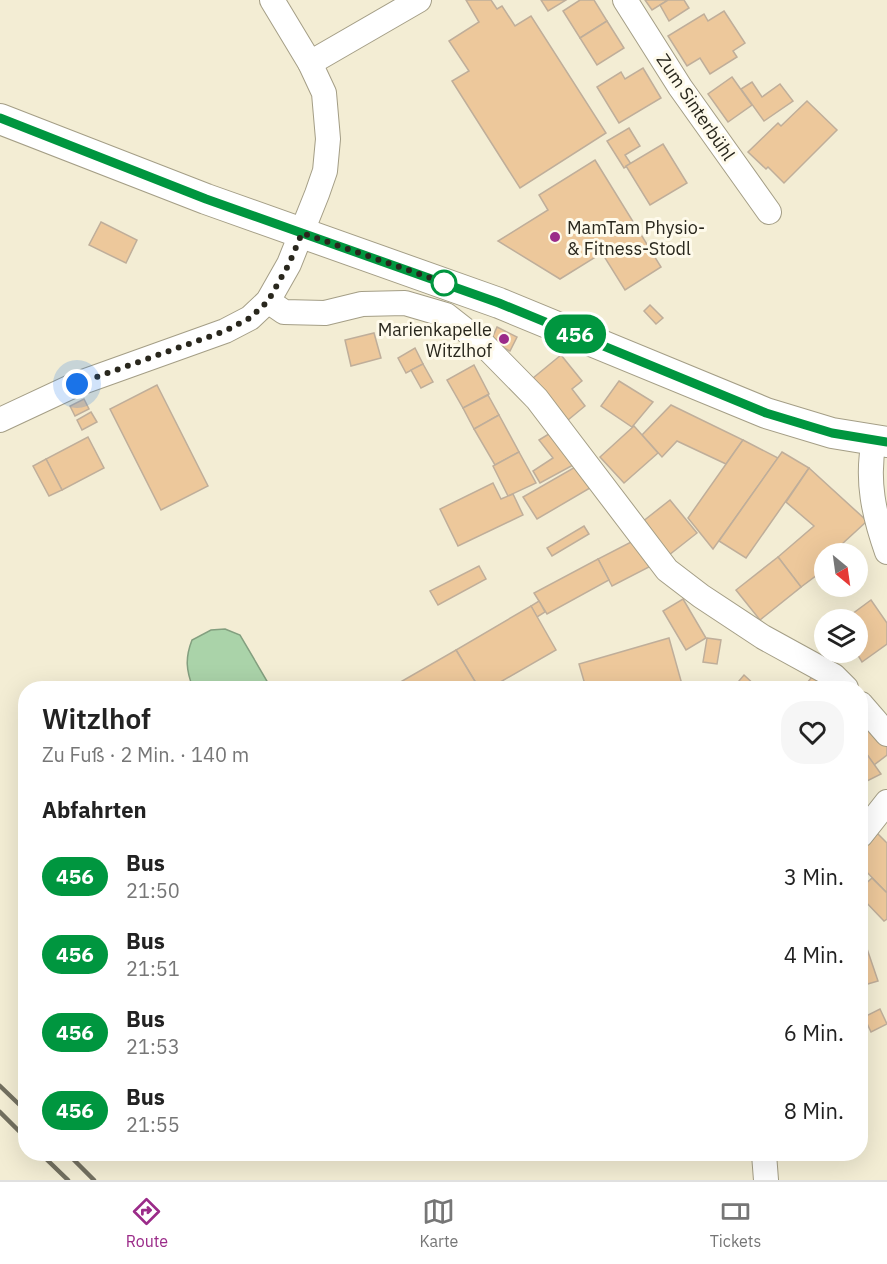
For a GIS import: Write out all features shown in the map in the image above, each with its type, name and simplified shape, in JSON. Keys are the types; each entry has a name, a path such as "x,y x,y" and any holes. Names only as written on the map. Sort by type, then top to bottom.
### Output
{"main road":[{"path":"0,118 206,199 499,303 766,413 832,433 880,441"}],"street":[{"path":"0,420 77,384 225,331 250,318 268,301 289,264 325,171 328,139 324,93 310,63 272,0"},
{"path":"310,63 419,0"},
{"name":"Zum Sinterbühl","path":"625,0 680,87 769,212"},
{"path":"268,301 285,312 325,313 362,304 405,303 446,315 476,338 537,399 667,570 701,596 763,637 834,676 839,681"},
{"path":"880,441 870,459 871,488 876,522 887,552"},
{"path":"868,713 887,734"},
{"path":"868,826 887,802"},
{"path":"765,1161 766,1180"}],"shaded area":[{"path":"225,629 240,635 267,681 191,681 187,664 192,640 211,630"}],"building":[{"path":"466,0 491,0 497,9 502,6 515,26 531,16 606,133 520,188 452,81 469,71 449,41 479,22"},
{"path":"541,0 566,0 548,11"},
{"path":"580,0 594,0 607,21 580,38 563,11"},
{"path":"645,0 668,0 652,10"},
{"path":"668,0 684,0 689,8 669,21 660,5"},
{"path":"724,11 745,43 733,51 737,57 710,74 700,58 687,66 668,36 704,14 708,21"},
{"path":"607,21 624,48 597,65 580,38"},
{"path":"643,68 661,98 619,123 597,87 621,72 625,79"},
{"path":"732,77 752,105 728,122 708,94"},
{"path":"752,82 762,97 780,84 793,101 764,121 741,89"},
{"path":"807,101 837,130 784,183 748,152 778,123 781,126"},
{"path":"629,128 640,146 625,155 631,164 624,168 607,141"},
{"path":"663,144 687,183 650,205 626,166"},
{"path":"595,160 661,267 625,290 602,253 560,279 498,241 548,210 539,195"},
{"path":"101,222 137,240 126,263 89,245"},
{"path":"650,305 663,318 656,324 644,311"},
{"name":"Marienkapelle Witzlhof","path":"497,327 517,337 510,351 491,341"},
{"path":"374,333 381,358 351,366 345,340"},
{"path":"415,348 423,364 406,373 398,358"},
{"path":"561,355 582,381 572,389 585,406 568,420 533,378"},
{"path":"423,364 433,382 421,388 411,370"},
{"path":"474,365 489,394 463,408 447,380"},
{"path":"619,381 653,402 632,427 601,406"},
{"path":"157,385 208,486 161,510 110,409"},
{"path":"488,395 499,415 474,429 463,408"},
{"path":"84,399 89,409 75,416 70,406"},
{"path":"671,405 743,440 726,464 677,441 662,457 642,435"},
{"path":"91,412 97,422 82,430 77,420"},
{"path":"499,415 519,452 495,465 474,429"},
{"path":"634,426 658,453 624,483 600,457"},
{"path":"552,432 575,464 540,483 533,471 553,458 539,440"},
{"path":"88,437 104,468 62,490 46,459"},
{"path":"743,440 778,458 713,549 688,518"},
{"path":"519,452 536,483 508,496 493,466"},
{"path":"782,452 809,468 746,558 719,541"},
{"path":"46,459 62,490 49,496 33,466"},
{"path":"577,466 590,488 537,519 523,497"},
{"path":"809,468 867,521 843,543 814,543 814,577 801,587 778,557 814,526 786,502"},
{"path":"493,483 501,499 513,494 523,515 458,546 440,509"},
{"path":"670,500 697,533 669,555 642,522"},
{"path":"584,526 589,534 552,556 547,548"},
{"path":"635,540 649,567 612,586 598,559"},
{"path":"778,557 801,587 760,620 736,590"},
{"path":"598,559 609,580 547,614 534,593"},
{"path":"479,566 486,579 438,605 430,591"},
{"path":"683,599 706,638 686,650 663,611"},
{"path":"871,600 887,623 887,644 868,658 868,609 859,609"},
{"path":"539,601 545,612 537,617 531,606"},
{"path":"531,606 556,650 502,681 475,681 456,650"},
{"path":"669,638 681,681 584,681 579,664"},
{"path":"707,638 721,640 717,664 703,662"},
{"path":"456,650 475,681 402,681"},
{"path":"815,673 824,681 809,681"},
{"path":"744,675 750,681 739,681"},
{"path":"871,725 887,747 887,755 874,765 868,756 868,727"},
{"path":"868,756 881,774 868,780"},
{"path":"876,832 887,843 887,893 868,873 868,840"},
{"path":"872,878 887,893 887,919 884,921 868,904 868,882"},
{"path":"868,952 878,981 868,984"},
{"path":"880,1009 887,1024 871,1032 868,1026 868,1015"}],"railway":[{"path":"0,1086 18,1103"},
{"path":"0,1112 18,1130"},
{"path":"48,1161 68,1180"},
{"path":"75,1161 94,1180"}],"bus line":[{"name":"456","path":"0,118 206,199 499,303 766,413 832,433 887,442"}],"place":[{"name":"MamTam Physio- & Fitness-Stodl","path":"555,237"},
{"name":"Marienkapelle Witzlhof","path":"504,339"}],"route":[{"path":"77,384 225,331 250,318 268,301 289,264 302,233 448,284 444,283"}]}
